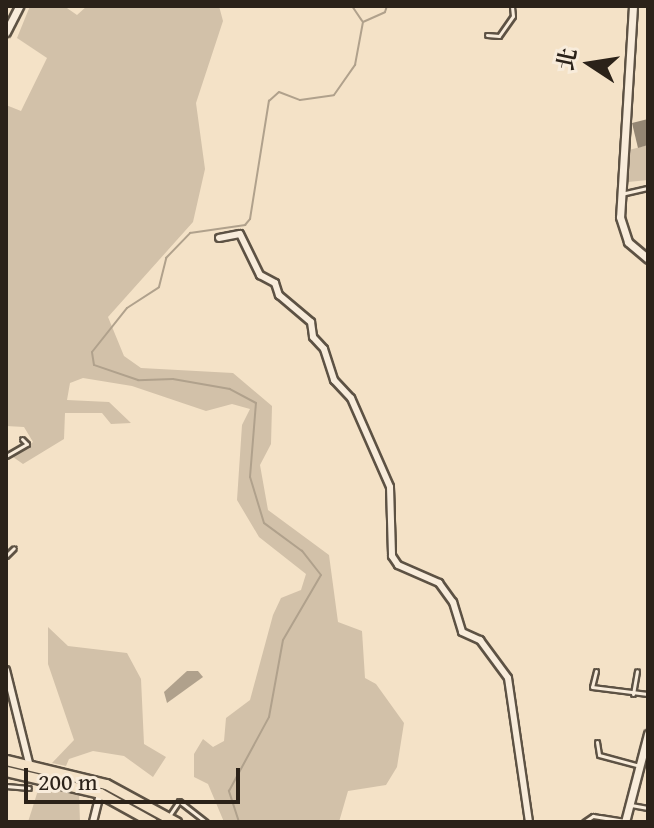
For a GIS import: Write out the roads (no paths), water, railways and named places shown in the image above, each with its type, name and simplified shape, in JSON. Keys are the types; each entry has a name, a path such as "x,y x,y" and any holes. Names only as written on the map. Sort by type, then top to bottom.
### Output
{"main road":[{"path":"6,760 29,763 106,784 169,820"},
{"path":"6,771 100,793 152,822"}],"street":[{"path":"6,32 19,6"},
{"path":"633,6 621,194 625,235 648,259"},
{"path":"219,238 240,234 260,275 275,283 279,295 311,322 313,337 324,349 334,380 351,398 390,487 392,556 398,565 439,583 453,602 462,632 480,640 508,678 529,822"},
{"path":"6,670 29,763"},
{"path":"625,822 648,734"},
{"path":"93,822 100,793"}],"lane":[{"path":"487,35 499,36 513,16 512,6"},
{"path":"621,194 648,188"},
{"path":"6,456 27,444 22,439"},
{"path":"6,556 14,548"},
{"path":"596,671 592,687 648,694"},
{"path":"633,694 637,671"},
{"path":"597,742 599,755 641,766"},
{"path":"6,786 29,788"},
{"path":"169,820 179,801 206,822"},
{"path":"631,805 648,808"},
{"path":"584,822 593,816 625,822"}],"waterway":[{"path":"352,6 362,21"},
{"path":"239,822 229,791 269,717 283,640 321,575 302,551 264,523 250,477 256,403 230,389 173,379 138,380 94,365 92,352 127,308 159,287 166,258 190,233 245,225 250,219 269,101 279,92 300,100 334,95 355,65 363,22 385,12 387,6"}]}
